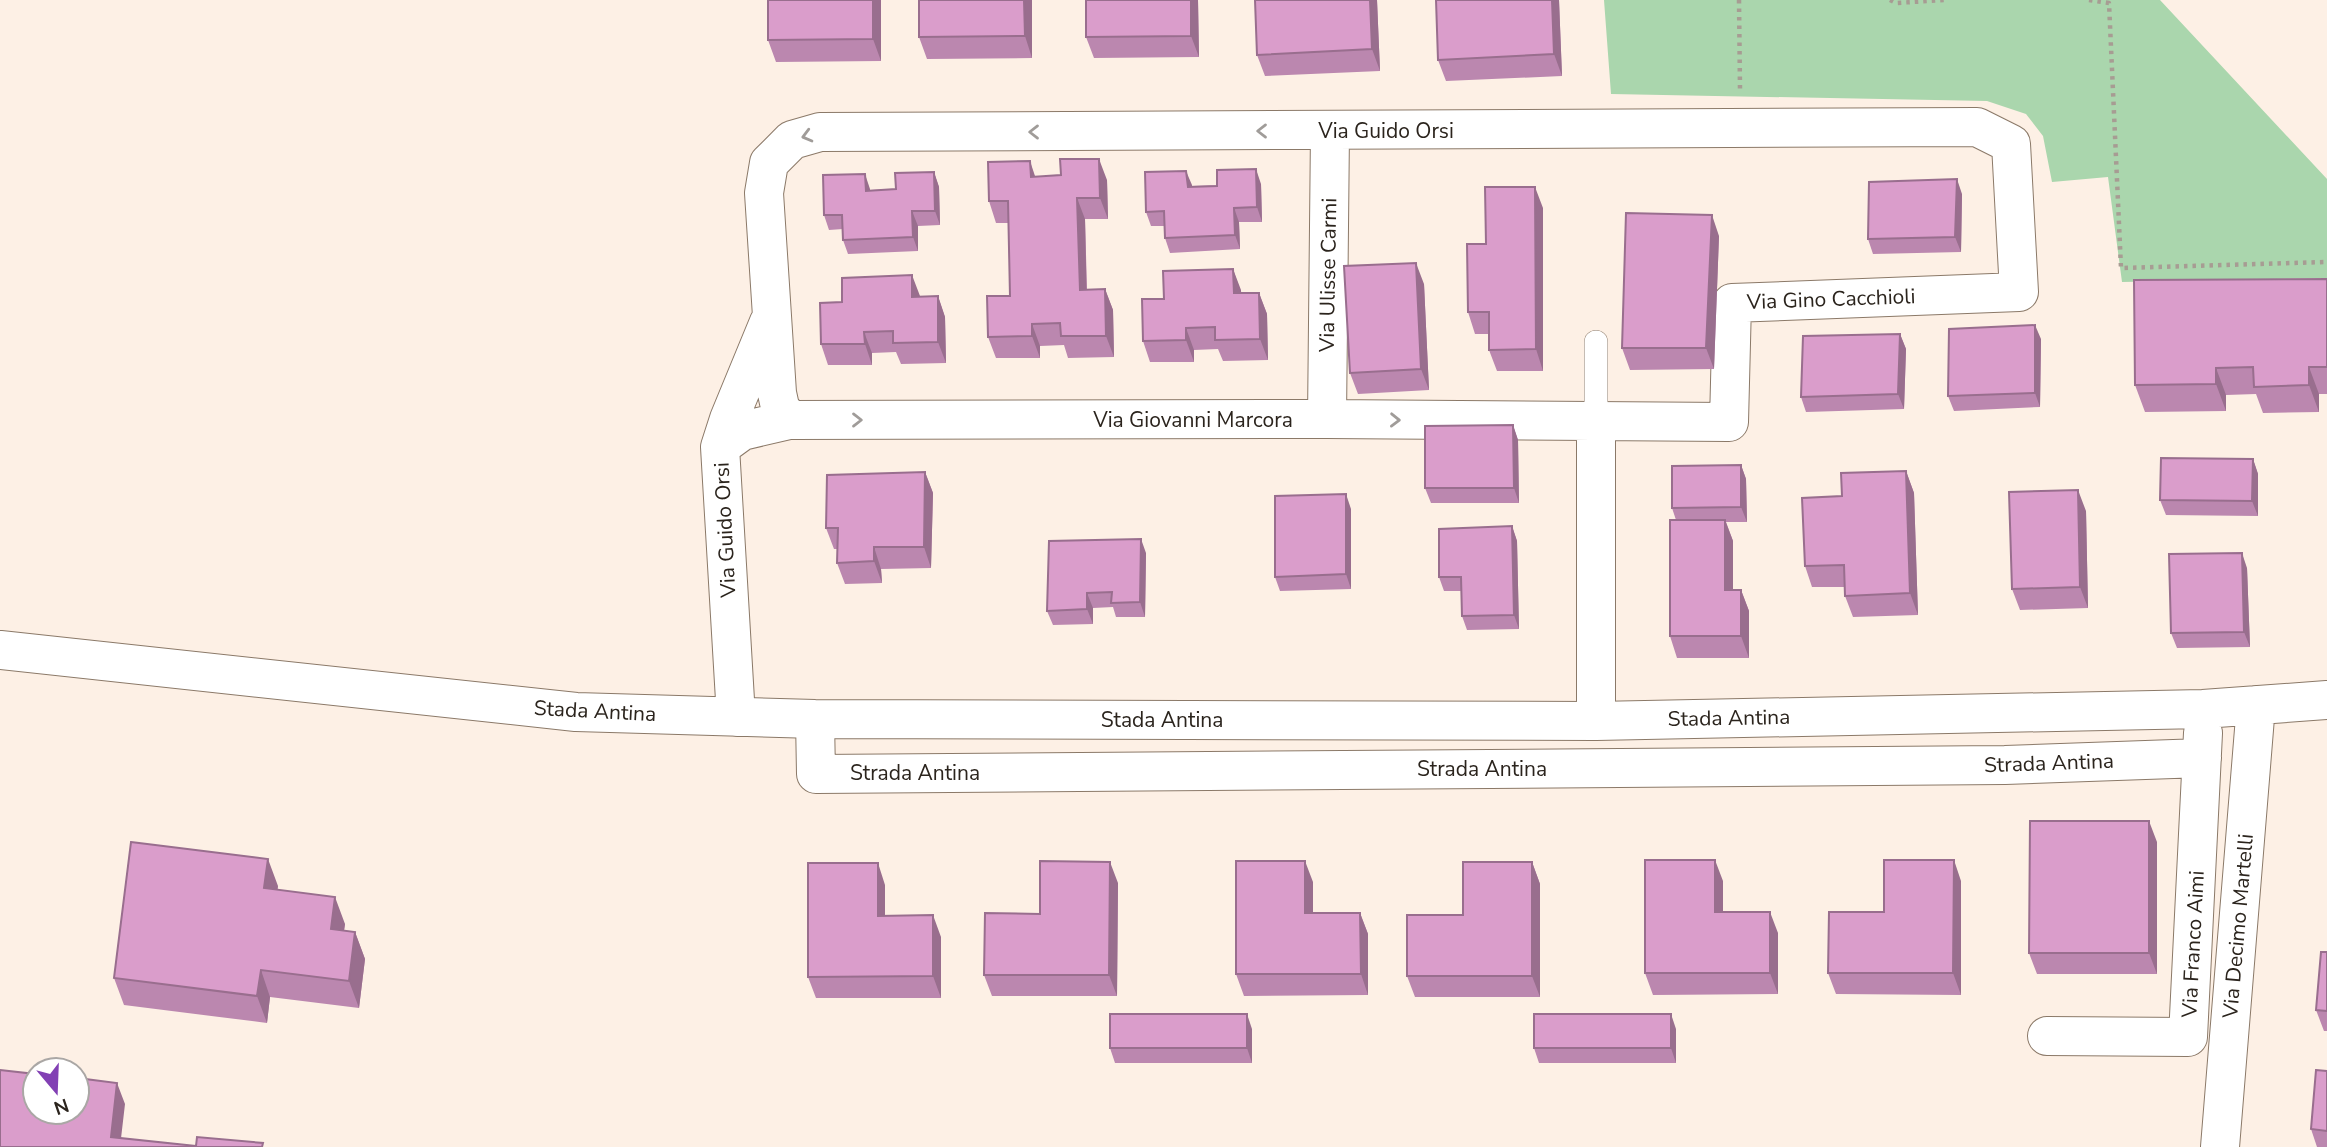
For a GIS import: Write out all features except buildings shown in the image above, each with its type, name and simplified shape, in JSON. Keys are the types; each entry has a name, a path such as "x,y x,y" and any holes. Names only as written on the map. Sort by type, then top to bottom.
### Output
{"street":[{"name":"Via Guido Orsi","path":"789,420 780,407 777,393 764,193 769,163 792,140 820,132 1977,127 2011,144 2019,292"},
{"name":"Via Ulisse Carmi","path":"1327,419 1330,131"},
{"name":"Via Gino Cacchioli","path":"1596,422 1729,422 1732,303 2019,292"},
{"name":"Via Guido Orsi","path":"736,716 720,447 773,312"},
{"name":"Via Giovanni Marcora","path":"720,447 742,431 789,420 1327,419 1596,422"},
{"path":"1595,721 1596,422"},
{"name":"Stada Antina","path":"0,650 576,712 815,719 1595,721 2203,709 2327,701"},
{"name":"Via Decimo Martelli","path":"2220,1147 2256,705"},
{"name":"Via Franco Aimi","path":"2047,1036 2188,1037 2203,709"},
{"name":"Strada Antina","path":"815,719 816,774 2004,765 2202,758"},
{"path":"1449,769 1450,721"}],"lane":[{"path":"1596,342 1596,422"}],"path":[{"path":"1739,0 1741,129"},
{"path":"1890,0 1896,3 1945,0"},
{"path":"2090,0 2109,3 2121,268 2327,262"}],"green space":[{"path":"1604,0 2160,0 2327,179 2327,278 2122,282 2108,177 2052,182 2043,136 2026,114 1987,101 1611,94"}]}
